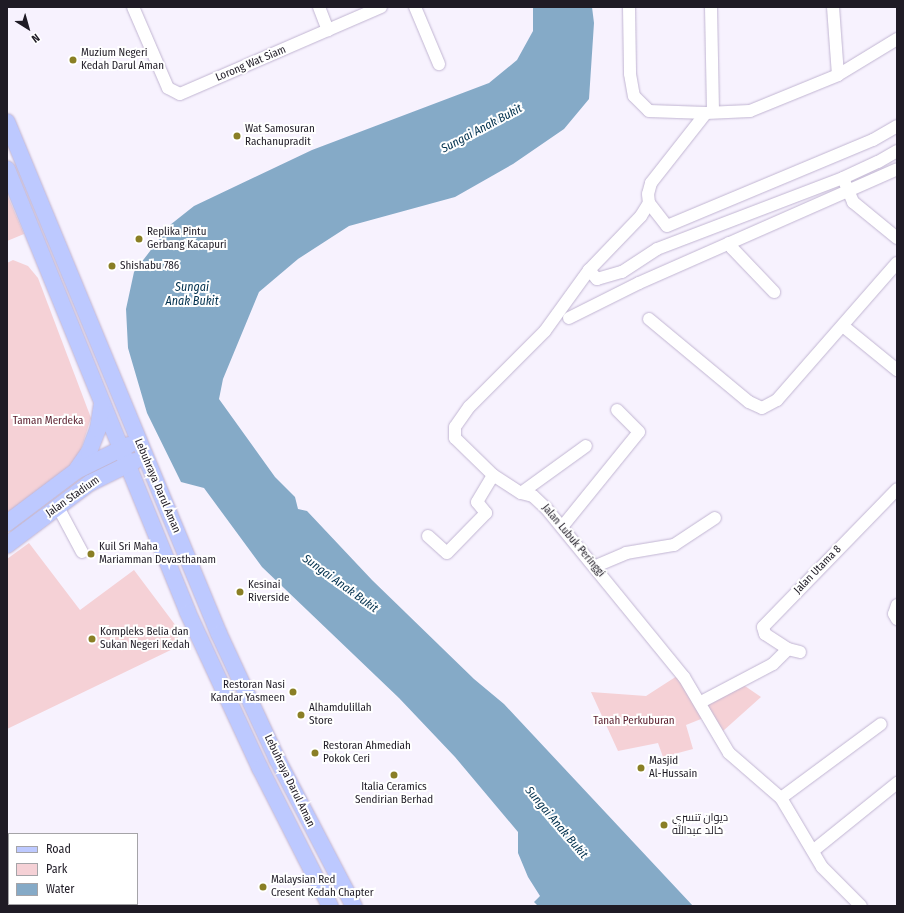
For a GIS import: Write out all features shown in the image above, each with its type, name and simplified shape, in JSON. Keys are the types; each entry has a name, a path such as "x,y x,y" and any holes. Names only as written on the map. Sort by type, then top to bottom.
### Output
{"main road":[{"name":"Lebuhraya Darul Aman","path":"7,122 144,457 222,641 278,759 354,906"},
{"name":"Lebuhraya Darul Aman","path":"7,169 126,465 208,658 263,775 330,906"},
{"path":"76,471 90,452 102,405"},
{"name":"Jalan Stadium","path":"7,523 76,471 138,440"},
{"name":"Jalan Stadium","path":"7,546 90,483 144,457"}],"street":[{"name":"Lorong Wat Siam","path":"134,7 168,88 174,93 180,94 381,7"},
{"path":"319,7 328,30"},
{"path":"415,7 439,64"},
{"path":"628,7 630,74 638,101 649,111 710,113 750,111 838,75 897,39"},
{"path":"667,226 649,203 648,194 651,183 710,113 711,7"},
{"path":"833,7 838,75"},
{"path":"657,249 667,226 873,140 897,126"},
{"path":"609,298 593,275 622,272 657,249 843,178 878,162 897,150"},
{"path":"569,318 729,243 897,169"},
{"path":"843,178 853,202 897,238"},
{"name":"Jalan Lubuk Peringgi","path":"649,203 641,216 546,331 469,406 455,427 456,442 493,475 522,493 540,501 596,566 684,677 701,702 729,753 781,798 814,850 822,867 861,906"},
{"path":"729,243 774,292"},
{"path":"649,319 750,402 762,408 777,400 897,263"},
{"path":"843,326 897,370"},
{"path":"562,527 638,432 617,410"},
{"path":"522,493 586,446"},
{"path":"428,536 447,553 486,513 477,502 493,475"},
{"name":"Jalan Utama 8","path":"701,702 772,664 794,650 766,634 763,627 897,489"},
{"path":"58,507 82,552"},
{"path":"596,566 626,553 674,545 715,518"},
{"path":"781,798 881,724"},
{"path":"814,850 897,784"}],"green space":[{"path":"7,194 24,234 7,241"},
{"name":"Taman Merdeka","path":"13,260 28,266 38,278 91,418 77,462 7,516 7,263"},
{"name":"Kompleks Belia dan Sukan Negeri Kedah","path":"29,543 80,610 134,570 179,630 177,647 7,729 7,559"},
{"name":"Tanah Perkuburan","path":"677,676 706,717 686,725 693,749 663,757 658,743 618,751 591,692 646,696"},
{"name":"Tanah Perkuburan","path":"742,684 761,697 723,731 705,702"}],"water":[{"name":"Sungai Anak Bukit","path":"533,7 592,7 594,23 589,99 564,129 513,164 455,197 349,226 298,259 259,292 223,379 219,399 275,477 295,497 298,509 307,511 372,580 474,679 504,704 693,906 538,906 534,902 540,896 528,877 518,853 518,832 455,757 399,698 262,567 204,488 181,482 147,413 128,348 126,309 134,272 170,225 194,206 312,150 489,83 517,60 533,31"}],"place":[{"name":"Muzium Negeri Kedah Darul Aman","path":"73,60"},
{"name":"Wat Samosuran Rachanupradit","path":"237,136"},
{"name":"Replika Pintu Gerbang Kacapuri","path":"139,239"},
{"name":"Shishabu 786","path":"112,266"},
{"name":"Kuil Sri Maha Mariamman Devasthanam","path":"91,554"},
{"name":"Kesinai Riverside","path":"240,592"},
{"name":"Kompleks Belia dan Sukan Negeri Kedah","path":"92,639"},
{"name":"Restoran Nasi Kandar Yasmeen","path":"293,692"},
{"name":"Alhamdulillah Store","path":"301,715"},
{"name":"Restoran Ahmediah Pokok Ceri","path":"315,753"},
{"name":"Masjid Al-Hussain","path":"641,768"},
{"name":"Italia Ceramics Sendirian Berhad","path":"394,775"},
{"name":"دیوان تنسري خالد عبدالله","path":"664,825"},
{"name":"Malaysian Red Cresent Kedah Chapter","path":"263,887"}]}
